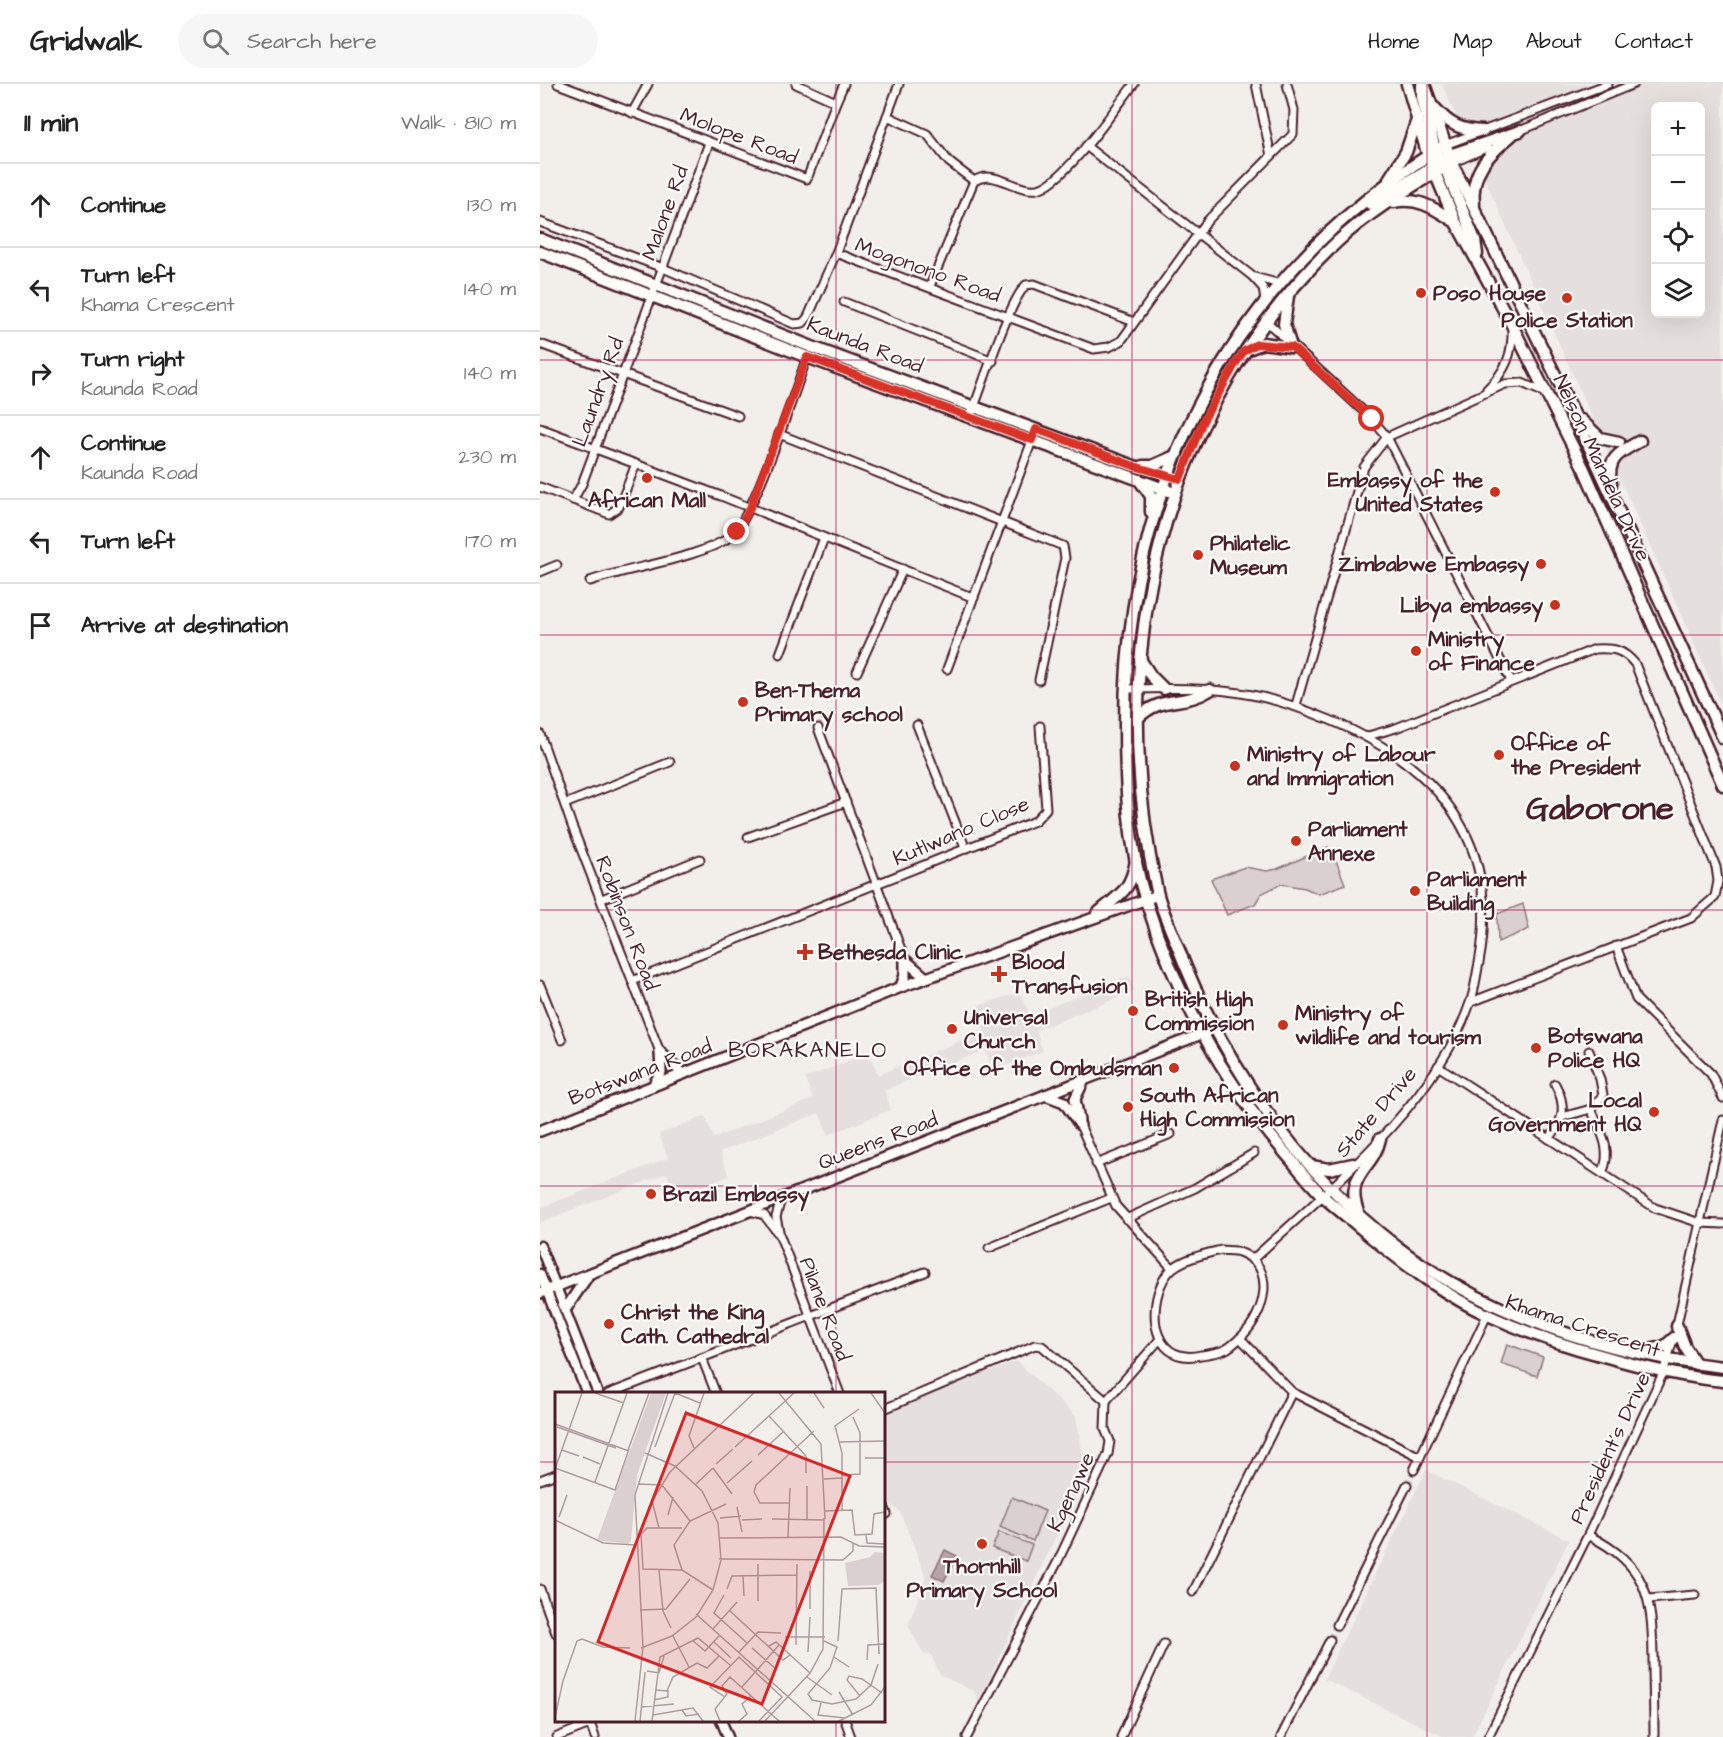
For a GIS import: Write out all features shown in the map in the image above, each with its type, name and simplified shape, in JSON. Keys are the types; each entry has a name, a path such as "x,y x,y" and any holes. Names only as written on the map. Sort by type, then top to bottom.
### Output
{"main road":[{"path":"1407,84 1417,117 1440,160 1475,240 1478,261"},
{"path":"1423,84 1422,97 1440,160"},
{"path":"1423,84 1432,106 1440,160"},
{"path":"1432,106 1448,123 1458,128 1483,131"},
{"path":"1384,186 1406,152 1417,117"},
{"path":"1352,212 1366,206 1440,160 1516,133"},
{"path":"1475,214 1473,190 1478,171 1491,152 1516,133"},
{"name":"Khama Crescent","path":"1440,160 1384,186 1310,249 1265,301 1226,354 1207,388 1168,475 1148,533 1130,634 1125,689 1125,772 1145,898 1201,1035 1256,1120 1322,1196 1392,1254 1431,1282 1488,1315 1568,1346 1663,1373 1723,1381"},
{"name":"Khama Crescent","path":"1440,160 1336,243 1266,321 1244,351 1203,421 1180,479 1161,533 1141,639 1138,688 1140,774 1158,894 1188,973 1214,1029 1267,1115 1310,1166 1360,1216 1398,1247 1437,1273 1493,1302 1573,1336 1668,1360 1723,1368"},
{"name":"Nelson Mandela Drive","path":"1440,160 1475,214 1570,405 1722,735"},
{"name":"Nelson Mandela Drive","path":"1440,160 1455,221 1512,325 1584,469 1722,781"},
{"path":"1389,203 1403,200 1425,204 1455,221"},
{"name":"Kaunda Road","path":"540,239 657,283 1175,493"},
{"name":"Kaunda Road","path":"540,252 807,357 972,412"},
{"path":"1244,351 1263,343 1292,347 1284,324 1289,293"},
{"path":"1570,405 1593,434 1608,441 1619,442"},
{"name":"Kaunda Road","path":"1034,435 1180,479"},
{"path":"1616,504 1609,473 1612,460 1618,453 1640,441"},
{"path":"1134,466 1152,466 1177,455"},
{"path":"1138,478 1148,491 1152,502 1148,533"},
{"path":"1140,658 1151,676 1164,689"},
{"path":"1138,718 1160,702 1192,700 1210,690"},
{"path":"1097,914 1124,894 1130,884 1137,856"},
{"name":"Botswana Road","path":"540,1131 901,987 1097,914 1158,894"},
{"path":"905,960 926,978"},
{"path":"901,987 905,975 905,960"},
{"name":"Queens Road","path":"547,1290 1214,1029"},
{"path":"660,1052 683,1074"},
{"path":"653,1086 661,1072 660,1052"},
{"path":"1080,1125 1075,1099 1084,1080"},
{"path":"1045,1095 1064,1102 1080,1125"},
{"path":"1360,1216 1354,1197 1356,1179 1378,1148 1380,1139"},
{"path":"1310,1166 1329,1169 1353,1164"},
{"path":"566,1310 588,1275"},
{"path":"1677,1326 1685,1347 1696,1364"},
{"path":"1636,1353 1665,1346 1674,1338"}],"street":[{"name":"Molope Road","path":"558,84 807,179 837,102"},
{"path":"632,113 648,84"},
{"path":"796,84 837,102 844,84"},
{"path":"540,222 663,268 798,324 808,317 836,253 899,84"},
{"path":"930,286 974,181 982,177 991,177 1030,189 1042,188 1054,181 1086,146 1134,84"},
{"path":"1256,84 1271,156"},
{"name":"Mogonono Road","path":"836,253 1098,349 1120,341 1223,202 1293,134 1294,110 1287,84"},
{"path":"1440,160 1483,131 1558,105 1608,84"},
{"path":"1516,133 1634,84"},
{"path":"887,116 927,135 949,162 974,181"},
{"name":"Malone Rd","path":"652,295 709,143"},
{"path":"1086,146 1252,276 1263,288 1265,301"},
{"path":"1252,276 1280,284"},
{"path":"972,412 1020,291 1030,284 1134,322"},
{"name":"Laundry Rd","path":"573,500 595,448 652,295"},
{"path":"844,302 993,361"},
{"path":"1256,313 1372,419 1387,437 1511,681"},
{"path":"1485,391 1498,379 1508,361 1512,347 1512,325"},
{"path":"540,344 738,416"},
{"path":"590,581 722,542 737,532 750,508 807,357"},
{"path":"1296,705 1364,467 1387,437 1485,391 1517,382 1545,393"},
{"path":"540,428 974,597"},
{"path":"779,434 1059,543 1065,552 1039,680"},
{"path":"947,669 1034,435"},
{"path":"540,487 603,514 615,512 636,464"},
{"path":"780,654 825,538"},
{"path":"540,572 557,566"},
{"path":"857,672 903,569"},
{"path":"1368,736 1396,728 1595,649 1618,650 1627,654 1635,664 1708,846 1718,880 1715,897 1691,918 1471,1002"},
{"name":"State Drive","path":"1125,689 1210,690 1253,695 1296,705 1368,736 1408,765 1446,801 1458,818 1472,849 1479,873 1484,921 1482,946 1471,1002 1438,1066 1380,1139 1322,1196 1251,1260"},
{"path":"917,725 965,847"},
{"name":"Kutlwano Close","path":"632,981 1035,821 1043,815 1046,799 1040,726"},
{"path":"818,728 905,960"},
{"name":"Robinson Road","path":"540,734 660,1052"},
{"path":"565,804 670,762"},
{"path":"748,837 846,802"},
{"path":"602,899 700,859"},
{"path":"1616,946 1636,999 1711,1074 1723,1098"},
{"path":"540,985 562,1040"},
{"path":"1562,1117 1591,1109 1603,1095 1600,1079 1589,1051"},
{"path":"1438,1066 1655,1208 1700,1223 1723,1224"},
{"path":"1549,1139 1564,1110 1554,1084"},
{"path":"1591,1109 1601,1138 1608,1148 1602,1173"},
{"name":"President's Drive","path":"1488,1737 1588,1535 1668,1360 1723,1120"},
{"path":"1080,1125 1111,1198 1126,1219 1172,1268"},
{"path":"1096,1164 1171,1134"},
{"path":"1126,1219 1195,1188 1254,1153"},
{"path":"989,1248 1111,1198"},
{"path":"780,1236 776,1217 781,1199"},
{"path":"750,1211 768,1219 780,1236"},
{"name":"Pilane Road","path":"780,1236 839,1392"},
{"path":"540,1246 547,1290 566,1310 597,1392"},
{"path":"1221,1250 1239,1252 1251,1260 1265,1283 1262,1306 1254,1324 1225,1350 1191,1357 1173,1353 1160,1339 1154,1318 1158,1291 1172,1268 1198,1256 1221,1250"},
{"path":"613,1392 925,1272"},
{"path":"540,1274 586,1392"},
{"path":"1414,1470 1493,1302"},
{"path":"1240,1338 1292,1392 1420,1457"},
{"path":"885,1408 1035,1345 1042,1346 1106,1401 1160,1339"},
{"path":"702,1358 715,1392"},
{"path":"1192,1592 1292,1392"},
{"name":"Kgengwe","path":"967,1737 1058,1561 1108,1454 1110,1441 1106,1429 1106,1401"},
{"path":"540,1480 555,1474"},
{"path":"1337,1625 1407,1485"},
{"path":"885,1510 886,1514"},
{"path":"1588,1535 1622,1556 1637,1574 1649,1599 1652,1625 1654,1737"},
{"path":"540,1589 555,1630"},
{"path":"1649,1599 1695,1595"},
{"path":"1281,1737 1330,1640"},
{"path":"1121,1737 1164,1644"},
{"path":"557,1737 589,1722 595,1737"},
{"path":"722,1722 728,1737"},
{"path":"846,1722 851,1737"}],"shaded area":[{"path":"1442,84 1723,84 1723,708"},
{"path":"1328,847 1345,884 1319,894 1305,888 1281,884 1261,894 1255,904 1227,915 1211,879 1245,867 1267,871 1277,869"},
{"path":"1523,904 1529,929 1498,942 1497,914"},
{"path":"1129,976 1135,991 1036,1030 1043,1051 994,1070 985,1050 884,1090 891,1110 828,1135 819,1113 720,1152 729,1176 677,1197 667,1173 541,1222 540,1208 668,1158 659,1134 705,1116 714,1138 813,1099 805,1078 869,1053 878,1075 984,1031 975,1007 1020,992 1030,1015"},
{"path":"1507,1344 1543,1357 1537,1376 1501,1364"},
{"name":"Thornhill Primary School","path":"1016,1361 1076,1416 1086,1472 978,1702 975,1692 940,1675 930,1653 924,1655 908,1625 926,1577 900,1512 885,1501 885,1414 938,1389 978,1366 986,1373"},
{"path":"1426,1470 1569,1540 1472,1737 1444,1737 1324,1679"},
{"path":"1012,1497 1045,1511 1033,1541 1000,1527"},
{"path":"999,1532 1032,1545 1026,1561 992,1548"},
{"path":"945,1550 957,1556 944,1581 932,1575"}],"tunnel":[{"path":"1407,1485 1414,1470"},
{"path":"1330,1640 1337,1625"}],"place":[{"name":"Poso House","path":"1421,293"},
{"name":"Police Station","path":"1567,298"},
{"name":"African Mall","path":"647,478"},
{"name":"Embassy of the United States","path":"1495,492"},
{"name":"Philatelic Museum","path":"1198,555"},
{"name":"Zimbabwe Embassy","path":"1541,564"},
{"name":"Libya embassy","path":"1555,605"},
{"name":"Ministry of Finance","path":"1416,651"},
{"name":"Ben-Thema Primary school","path":"743,702"},
{"name":"Office of the President","path":"1499,755"},
{"name":"Ministry of Labour and Immigration","path":"1235,766"},
{"name":"Parliament Annexe","path":"1296,841"},
{"name":"Parliament Building","path":"1415,891"},
{"name":"Bethesda Clinic","path":"805,952"},
{"name":"Blood Transfusion","path":"999,974"},
{"name":"British High Commission","path":"1133,1011"},
{"name":"Ministry of wildlife and tourism","path":"1283,1025"},
{"name":"Universal Church","path":"952,1029"},
{"name":"Botswana Police HQ","path":"1536,1048"},
{"name":"Office of the Ombudsman","path":"1174,1068"},
{"name":"South African High Commission","path":"1128,1107"},
{"name":"Local Government HQ","path":"1654,1112"},
{"name":"Brazil Embassy","path":"651,1194"},
{"name":"Christ the King Cath. Cathedral","path":"609,1324"},
{"name":"Thornhill Primary School","path":"982,1544"}],"district":[{"name":"Gaborone","path":"1600,809"},
{"name":"BORAKANELO","path":"808,1050"}],"route":[{"path":"737,532 750,508 807,357 1032,440 1036,429 1134,466 1180,479 1203,421 1236,363 1244,351 1257,344 1275,343 1292,347 1372,419"}]}
